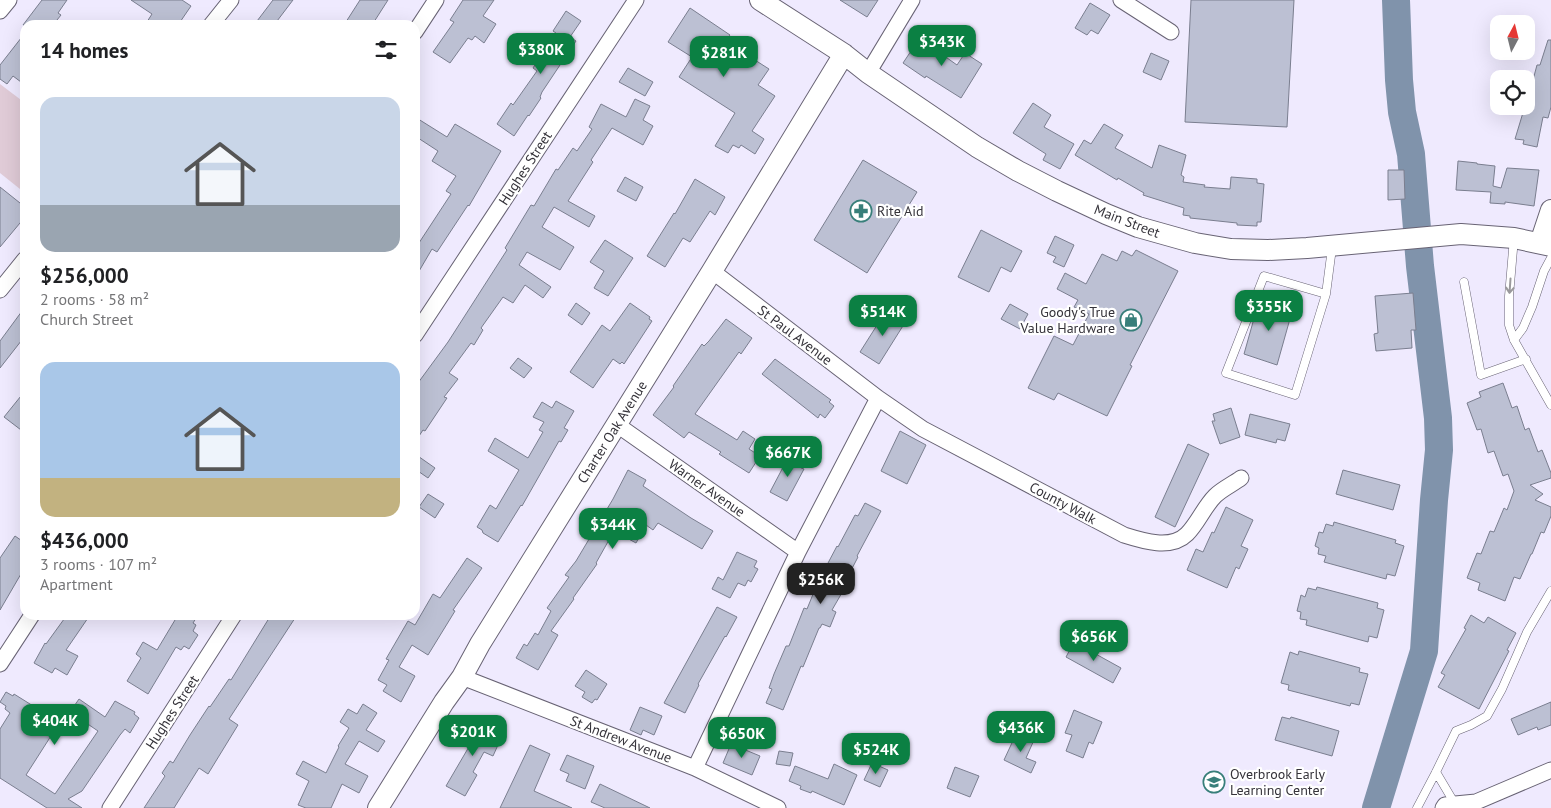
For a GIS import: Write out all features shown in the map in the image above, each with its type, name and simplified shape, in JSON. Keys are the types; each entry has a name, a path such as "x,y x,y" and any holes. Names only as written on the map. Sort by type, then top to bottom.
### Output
{"street":[{"path":"0,11 9,0"},
{"path":"215,20 231,0"},
{"path":"420,24 436,0"},
{"name":"Hughes Street","path":"420,328 636,0"},
{"name":"Main Street","path":"760,0 844,54 868,73 977,147 1018,171 1098,210 1138,227 1195,243 1231,249 1268,250 1333,246 1461,234 1514,238 1547,249"},
{"path":"868,73 912,0"},
{"path":"1121,0 1171,32"},
{"name":"Charter Oak Avenue","path":"378,808 444,702 462,677 480,644 712,271 844,54"},
{"path":"1547,249 1551,210"},
{"path":"0,290 20,265"},
{"name":"St Paul Avenue","path":"712,271 878,398"},
{"path":"695,768 798,552 878,398"},
{"name":"County Walk","path":"878,398 923,429 1124,535 1140,540 1158,543 1169,543 1178,540 1187,534 1216,496 1241,478"},
{"name":"Warner Avenue","path":"616,424 798,552"},
{"path":"0,664 29,620"},
{"name":"Hughes Street","path":"110,808 231,620"},
{"name":"St Andrew Avenue","path":"462,677 695,768 778,808"},
{"path":"1449,806 1476,805 1551,770"}],"lane":[{"path":"1514,238 1509,296 1509,325 1514,340 1551,405"},
{"path":"1326,294 1264,276 1226,373 1295,396 1326,294 1333,246"},
{"path":"1514,340 1523,328 1532,307 1544,271 1547,249"},
{"path":"1464,282 1481,375 1526,359"},
{"path":"1417,808 1456,731 1487,716 1502,690 1527,632 1551,592"},
{"path":"1436,772 1449,806"}],"shaded area":[{"path":"0,84 20,99 20,189 0,173"}],"building":[{"path":"42,0 67,0 58,13 61,15 57,20 27,20"},
{"path":"131,0 182,0 191,6 181,20 148,20 152,14"},
{"path":"273,0 293,0 278,20 258,20"},
{"path":"360,0 388,0 375,20 347,20"},
{"path":"463,0 494,0 483,16 496,24 484,43 475,36 472,40 468,38 450,63 433,52 454,22 450,20"},
{"path":"840,0 878,0 867,17"},
{"path":"1191,0 1294,0 1287,127 1185,122"},
{"path":"1090,3 1110,15 1098,34 1091,30 1087,35 1075,28"},
{"path":"690,8 730,35 725,41 769,69 758,85 775,96 752,131 764,139 755,154 741,145 739,148 733,145 728,153 715,146 735,113 679,77 692,57 668,42"},
{"path":"566,11 581,21 570,37 576,41 542,92 541,98 514,136 497,124 537,71 533,68 556,33 553,31"},
{"path":"916,36 957,65 965,53 982,64 961,98 903,63 913,48 909,46"},
{"path":"20,39 20,81 13,76 7,84 0,79 0,65"},
{"path":"1548,40 1551,40 1551,107 1548,118 1543,117 1537,147 1523,144 1524,140 1515,139 1522,115 1535,115 1535,72 1537,65 1540,65"},
{"path":"1151,53 1169,61 1161,80 1143,72"},
{"path":"628,68 653,82 645,96 619,82"},
{"path":"635,99 650,106 643,120 653,126 643,145 612,128 591,160 593,162 568,201 595,216 589,227 554,207 542,227 574,247 560,270 527,252 519,265 551,287 543,298 525,285 513,303 503,297 481,328 483,330 474,345 471,343 449,373 458,379 444,397 447,398 425,431 423,430 420,434 420,380 448,342 507,250 505,248 531,205 534,206 556,169 558,170 573,148 577,151 592,129 589,127 601,104 626,117"},
{"path":"1033,103 1051,115 1044,127 1074,144 1060,169 1043,160 1046,154 1013,133"},
{"path":"420,120 447,137 455,124 501,151 469,206 437,252 432,249 420,269 420,241 451,194 446,191 456,176 432,161 438,151 420,139"},
{"path":"1104,124 1123,135 1115,148 1152,168 1159,145 1186,155 1181,175 1184,177 1183,182 1205,185 1204,187 1230,189 1231,177 1257,179 1257,183 1264,184 1261,222 1257,222 1257,226 1237,225 1237,223 1190,218 1190,216 1183,215 1184,208 1143,195 1144,193 1118,178 1117,180 1075,155 1084,140 1091,144"},
{"path":"863,160 917,192 867,273 814,240"},
{"path":"1458,161 1495,166 1493,186 1501,188 1507,168 1539,170 1534,206 1505,202 1505,204 1490,203 1491,192 1456,190"},
{"path":"1388,170 1404,170 1405,199 1388,200"},
{"path":"625,177 643,187 636,201 617,191"},
{"path":"695,179 725,197 715,215 710,211 690,242 683,238 665,267 647,256 675,214"},
{"path":"0,187 20,203 20,223 0,247"},
{"path":"981,230 1022,251 1011,272 1001,267 989,292 958,277"},
{"path":"1055,236 1074,245 1064,267 1053,262 1056,257 1047,253"},
{"path":"605,240 633,258 608,296 594,288 604,271 590,262"},
{"path":"1136,250 1178,271 1130,365 1132,366 1107,416 1058,393 1054,400 1028,388 1054,336 1073,345 1089,314 1074,307 1078,300 1057,289 1065,273 1086,284 1102,254 1117,261 1122,251 1132,256"},
{"path":"1413,293 1416,330 1411,330 1412,348 1376,351 1374,334 1378,333 1375,296"},
{"path":"1261,299 1293,308 1277,365 1244,354"},
{"path":"576,303 590,313 582,325 568,315"},
{"path":"630,303 650,317 649,319 652,321 624,364 622,362 620,364 613,359 593,388 570,372 602,325 610,331"},
{"path":"1010,304 1028,314 1020,329 1001,319"},
{"path":"890,310 906,321 879,364 860,352 879,322 881,323"},
{"path":"20,314 20,342 0,368 0,341"},
{"path":"726,319 752,338 741,354 739,352 695,414 737,440 743,431 755,439 749,449 760,456 749,473 719,454 721,452 689,432 684,438 653,415 702,344 704,346 709,341"},
{"path":"518,358 532,368 524,378 510,368"},
{"path":"775,359 831,400 829,402 834,406 825,418 820,414 818,418 762,374"},
{"path":"1503,383 1512,408 1517,406 1525,430 1529,428 1538,452 1542,450 1551,473 1551,478 1530,485 1543,494 1535,500 1551,507 1551,516 1544,533 1541,532 1520,579 1514,577 1505,601 1478,590 1480,583 1467,578 1477,553 1481,554 1490,531 1494,532 1504,508 1507,510 1514,491 1508,474 1503,476 1494,451 1488,453 1481,429 1477,430 1467,403 1481,397 1479,392"},
{"path":"20,397 20,429 4,417"},
{"path":"556,401 574,411 564,428 568,430 561,442 559,441 522,506 498,542 477,527 490,505 496,509 519,470 488,451 495,438 528,458 543,432 539,430 544,422 533,417 542,402 552,408"},
{"path":"1231,408 1240,437 1220,444 1212,421 1215,421 1213,414"},
{"path":"1250,414 1290,424 1285,441 1277,439 1276,443 1245,435"},
{"path":"900,431 926,445 907,484 881,471"},
{"path":"1188,444 1209,454 1175,527 1155,517"},
{"path":"790,454 805,461 801,468 804,469 787,501 770,492"},
{"path":"420,458 435,468 428,478 420,472"},
{"path":"628,470 646,480 643,486 713,531 702,549 658,523 653,530 646,525 636,543 614,531 597,564 551,631 558,635 538,670 516,658 524,644 527,646 535,633 538,635 551,611 547,608 569,577 565,575 576,561"},
{"path":"1343,470 1400,485 1393,510 1336,494"},
{"path":"428,494 444,504 435,518 420,508"},
{"path":"865,503 881,511 857,556 845,582 847,584 832,610 836,612 830,627 822,624 819,628 783,710 766,703 772,689 769,688 774,674 786,646 789,646 804,608 807,609 818,582 837,546 855,515 858,516"},
{"path":"1226,507 1253,520 1241,546 1248,549 1239,569 1236,567 1227,588 1187,570 1196,549 1203,552"},
{"path":"1334,522 1396,540 1395,543 1404,546 1395,576 1387,574 1386,579 1324,562 1326,556 1318,554 1319,548 1315,546 1319,532 1323,533 1326,524 1333,526"},
{"path":"15,536 20,540 20,576 0,610 0,558"},
{"path":"737,552 757,561 754,567 758,569 751,582 748,580 745,586 738,583 730,598 712,589 718,577 723,580"},
{"path":"467,558 482,568 453,610 455,611 428,655 412,645 399,667 415,676 401,702 383,691 387,685 378,680 389,660 386,659 408,621 415,625 420,620 420,616 433,594 440,598"},
{"path":"1317,587 1378,603 1377,608 1384,610 1377,638 1369,636 1368,642 1306,625 1307,620 1300,619 1301,612 1297,611 1301,595 1305,597 1308,588 1316,590"},
{"path":"717,607 737,617 698,684 685,713 664,703"},
{"path":"1471,615 1484,623 1488,617 1516,633 1507,650 1509,651 1479,709 1438,687 1445,675 1441,673 1466,629 1464,628"},
{"path":"63,620 87,620 66,650 78,656 67,675 55,668 52,673 34,663"},
{"path":"175,620 195,620 193,623 196,625 193,631 198,635 189,649 184,646 181,650 176,647 148,694 127,681 141,658 136,654 143,642 157,650"},
{"path":"268,620 294,620 229,719 238,725 208,774 199,768 174,808 144,808 165,776 162,773 170,761 173,763 209,706 229,679 231,680"},
{"path":"1074,642 1121,668 1113,683 1066,657"},
{"path":"1299,651 1360,668 1359,672 1368,674 1359,705 1351,703 1350,706 1288,690 1289,685 1281,683 1290,652 1298,655"},
{"path":"586,670 607,684 597,700 595,699 592,703 582,697 585,692 575,686"},
{"path":"6,692 13,696 14,694 46,714 52,705 65,714 26,775 55,794 98,731 70,712 79,699 105,717 115,701 135,712 134,714 139,718 130,733 125,729 120,735 82,791 68,799 82,808 47,808 0,778 0,729 10,713 5,709 6,706 0,702"},
{"path":"1551,702 1551,725 1538,730 1537,727 1518,735 1511,719"},
{"path":"363,704 377,713 366,730 385,741 378,752 359,741 345,764 368,776 359,793 342,784 331,808 306,808 298,805 309,781 296,774 303,761 326,773 338,746 349,728 340,722 348,709 357,714"},
{"path":"640,707 662,716 654,735 643,730 641,735 630,730"},
{"path":"1074,710 1102,722 1093,744 1089,742 1083,758 1066,751 1072,735 1065,733"},
{"path":"1282,717 1290,719 1291,717 1339,731 1332,756 1275,740"},
{"path":"474,722 502,736 493,756 484,752 473,772 477,775 465,796 446,786 470,745 465,743"},
{"path":"1017,732 1034,740 1026,758 1036,762 1031,773 1004,760"},
{"path":"731,744 760,756 752,775 723,763"},
{"path":"530,745 550,754 534,791 572,808 500,808"},
{"path":"779,751 793,753 790,766 776,764"},
{"path":"567,755 594,766 585,789 566,781 569,774 560,770"},
{"path":"872,763 888,770 880,787 864,780"},
{"path":"834,764 857,775 844,805 812,791 811,793 800,789 801,786 789,781 795,766 828,779"},
{"path":"955,767 979,776 970,797 947,788"},
{"path":"600,784 650,808 605,808 591,802"}],"waterway":[{"path":"1376,808 1424,651 1439,450 1438,418 1420,266 1411,154 1402,112 1396,0"}],"place":[{"name":"Rite Aid","path":"861,211"},
{"name":"Goody's True Value Hardware","path":"1131,320"},
{"name":"Overbrook Early Learning Center","path":"1214,782"}]}
